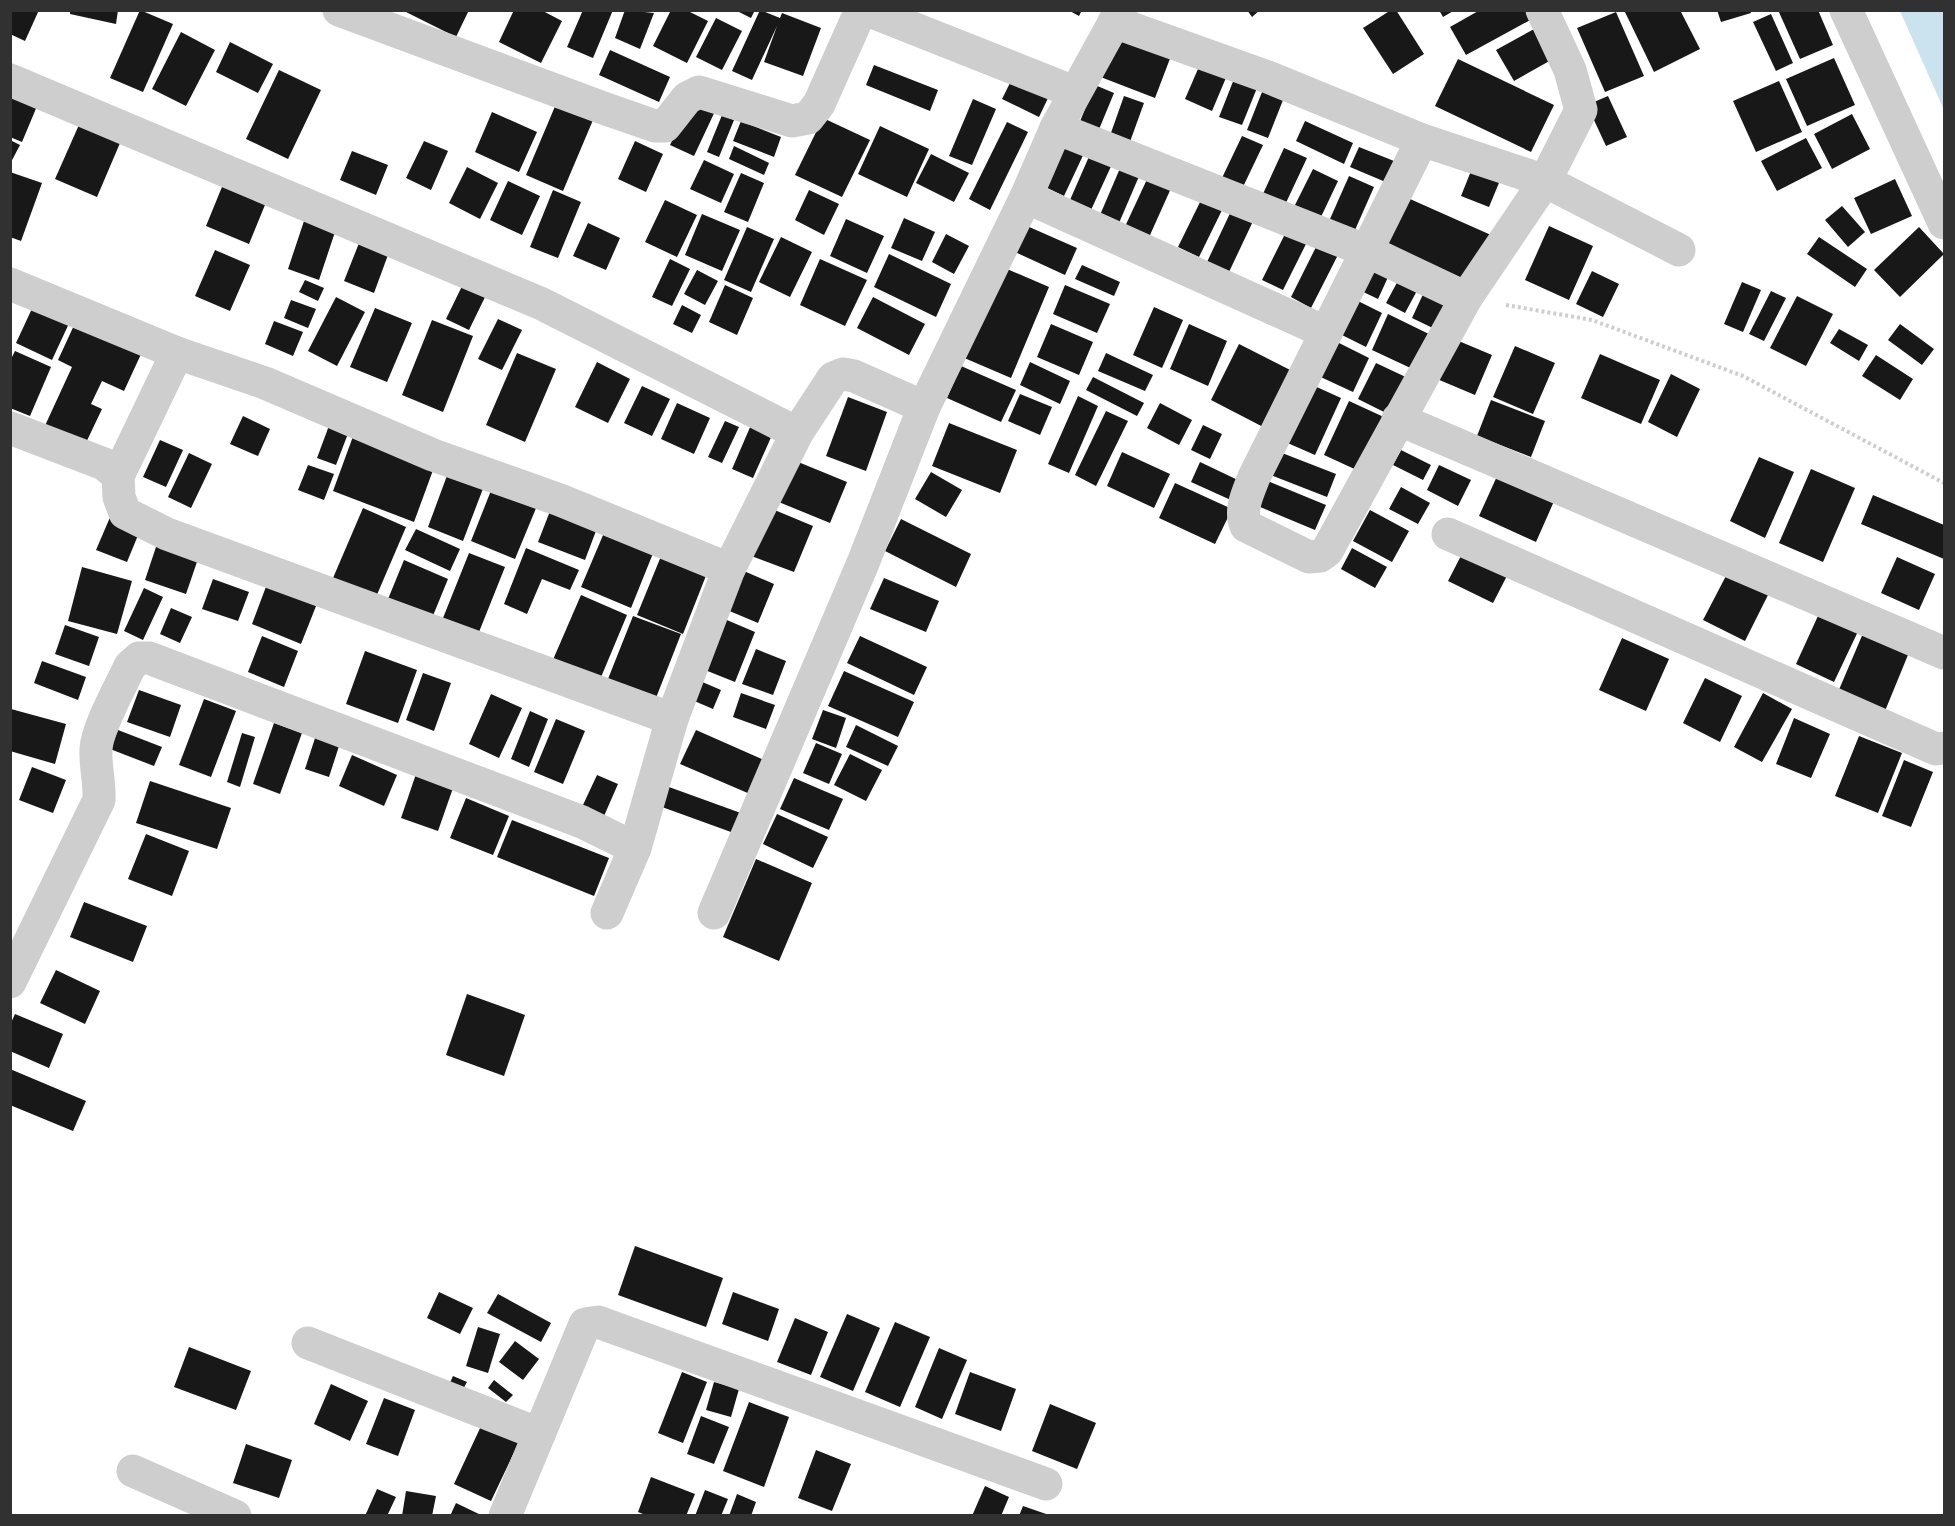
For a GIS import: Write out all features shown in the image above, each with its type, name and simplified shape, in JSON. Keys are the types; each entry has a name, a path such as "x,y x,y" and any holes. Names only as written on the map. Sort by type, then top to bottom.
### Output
{"street":[{"path":"350,12 616,112 655,126 665,126 687,98 699,92 792,121 807,118 819,104 861,10"},
{"path":"867,10 1074,92"},
{"path":"1422,140 1254,477 1242,517 1246,526 1310,557 1320,556 1328,551 1466,298 1545,181 1581,110 1570,70 1542,10"},
{"path":"1846,10 1944,222"},
{"path":"714,913 863,563 924,407 1026,197 1056,128 1117,16 1422,140 1545,181 1679,250"},
{"path":"10,80 542,304 797,433"},
{"path":"1056,128 1367,251 1466,298"},
{"path":"1026,197 1325,332"},
{"path":"10,284 177,353 265,383 433,455 560,500 729,569"},
{"path":"177,353 118,476 119,497 125,513 167,534 672,719"},
{"path":"607,913 635,848 672,719 729,569 797,433 833,378 843,374 854,376 924,407"},
{"path":"1398,419 1944,653"},
{"path":"10,428 104,464 118,476"},
{"path":"1448,534 1936,749 1944,748"},
{"path":"10,982 99,800 100,780 96,748 99,735 130,666 139,658 149,658 571,817 635,848"},
{"path":"513,1513 539,1434 585,1323 598,1322 1046,1484"},
{"path":"308,1343 539,1434"},
{"path":"134,1471 235,1515"}],"path":[{"path":"1466,298 1592,320 1743,376 1944,483"}],"water":[{"path":"1900,11 1944,11 1944,110"}],"building":[{"path":"10,10 39,10 25,41 10,34"},
{"path":"70,10 118,10 116,24 70,14"},
{"path":"140,10 173,24 143,92 110,78"},
{"path":"402,10 469,10 456,37"},
{"path":"514,10 541,10 562,21 541,63 499,42"},
{"path":"583,10 613,10 593,58 567,47"},
{"path":"625,10 654,13 640,49 615,38"},
{"path":"671,10 686,10 708,21 687,63 653,46"},
{"path":"735,10 755,10 751,18"},
{"path":"760,10 780,18 782,13 821,28 803,76 764,62 777,26 752,80 732,71"},
{"path":"1068,10 1082,10 1079,16"},
{"path":"1247,10 1260,10 1252,17"},
{"path":"1391,10 1396,10 1424,54 1393,74 1363,28"},
{"path":"1439,10 1455,10 1443,17"},
{"path":"1480,10 1530,10 1534,18 1466,55 1450,27"},
{"path":"1624,10 1680,10 1700,49 1654,72"},
{"path":"1717,10 1750,10 1751,13 1721,22"},
{"path":"1778,10 1818,10 1833,45 1800,59"},
{"path":"1616,12 1644,76 1605,92 1577,28"},
{"path":"1771,14 1793,63 1776,71 1753,22"},
{"path":"716,18 742,31 722,70 696,57"},
{"path":"1536,28 1553,59 1514,81 1496,50"},
{"path":"181,32 215,50 186,106 152,89"},
{"path":"1115,35 1171,56 1155,98 1098,76"},
{"path":"230,42 273,64 258,93 216,72"},
{"path":"610,50 670,77 659,102 599,75"},
{"path":"1834,58 1855,105 1807,126 1786,79"},
{"path":"1458,59 1554,105 1531,152 1435,106"},
{"path":"1201,62 1228,73 1212,111 1185,99"},
{"path":"874,65 938,90 930,111 866,85"},
{"path":"279,70 321,90 288,159 246,139"},
{"path":"1236,74 1259,83 1242,125 1219,117"},
{"path":"1012,79 1049,96 1039,117 1002,99"},
{"path":"1779,81 1802,132 1756,152 1733,101"},
{"path":"1095,85 1114,93 1095,139 1076,131"},
{"path":"1264,87 1285,95 1268,138 1247,130"},
{"path":"16,89 40,99 22,142 10,137 10,102"},
{"path":"693,96 717,107 694,156 670,145"},
{"path":"1124,96 1144,103 1127,150 1107,144"},
{"path":"1608,96 1627,137 1606,146 1587,105"},
{"path":"973,99 996,109 972,165 949,156"},
{"path":"556,104 593,120 563,191 526,175"},
{"path":"492,112 537,132 519,172 475,152"},
{"path":"1852,114 1870,149 1832,169 1814,134"},
{"path":"722,115 734,120 719,157 707,152"},
{"path":"82,118 123,136 97,197 55,179"},
{"path":"823,118 870,140 842,197 795,175"},
{"path":"741,121 781,137 774,157 733,141"},
{"path":"1305,121 1353,143 1344,164 1296,141"},
{"path":"1007,122 1028,132 990,210 969,199"},
{"path":"880,126 929,149 907,197 858,174"},
{"path":"1242,136 1263,145 1242,189 1221,180"},
{"path":"1059,137 1086,149 1064,196 1037,183"},
{"path":"1806,138 1822,168 1777,191 1761,161"},
{"path":"10,140 20,145 10,164"},
{"path":"424,141 448,151 431,190 406,178"},
{"path":"635,141 663,154 646,192 618,179"},
{"path":"734,146 769,163 764,175 729,159"},
{"path":"1359,147 1404,165 1395,186 1350,167"},
{"path":"1284,148 1307,158 1284,207 1262,196"},
{"path":"352,151 388,165 376,195 340,180"},
{"path":"1091,152 1113,162 1091,210 1070,200"},
{"path":"931,154 969,173 954,202 916,183"},
{"path":"704,160 734,174 721,203 690,189"},
{"path":"1121,166 1140,174 1119,223 1100,215"},
{"path":"1473,166 1501,178 1489,207 1461,196"},
{"path":"467,167 498,183 480,219 449,203"},
{"path":"1313,169 1338,181 1320,219 1294,207"},
{"path":"10,172 42,183 21,241 10,237"},
{"path":"741,173 764,183 748,222 724,212"},
{"path":"1149,175 1172,186 1146,244 1122,233"},
{"path":"1349,176 1374,187 1351,239 1326,228"},
{"path":"1895,179 1912,216 1871,234 1854,198"},
{"path":"508,181 540,196 522,235 490,220"},
{"path":"224,182 267,200 249,244 206,226"},
{"path":"553,190 581,202 558,258 530,247"},
{"path":"809,190 839,204 824,235 795,220"},
{"path":"1204,194 1225,204 1199,257 1178,247"},
{"path":"1401,195 1491,235 1470,282 1379,243"},
{"path":"665,200 697,215 677,257 645,242"},
{"path":"1842,206 1865,232 1848,247 1825,220"},
{"path":"1233,207 1255,217 1229,272 1207,262"},
{"path":"702,214 740,230 722,271 685,255"},
{"path":"305,218 336,229 319,280 288,269"},
{"path":"904,218 935,232 922,261 891,248"},
{"path":"846,219 884,236 867,273 830,256"},
{"path":"588,223 620,238 606,270 573,256"},
{"path":"1027,226 1077,248 1065,275 1015,252"},
{"path":"1289,226 1310,236 1283,290 1262,280"},
{"path":"1549,226 1593,246 1569,300 1525,280"},
{"path":"747,227 774,239 751,292 724,280"},
{"path":"1919,227 1944,254 1900,297 1874,270"},
{"path":"363,233 392,244 374,293 344,281"},
{"path":"946,234 969,246 954,274 932,262"},
{"path":"781,237 812,252 790,297 759,282"},
{"path":"1321,237 1342,247 1311,308 1291,297"},
{"path":"1819,237 1867,269 1855,287 1807,254"},
{"path":"215,250 250,265 230,311 195,296"},
{"path":"889,254 951,284 936,317 874,287"},
{"path":"670,259 690,269 672,306 652,297"},
{"path":"820,259 867,280 845,326 800,305"},
{"path":"1082,265 1120,282 1114,296 1075,279"},
{"path":"1368,265 1389,275 1378,299 1357,289"},
{"path":"1000,266 1049,287 1011,378 962,357"},
{"path":"697,270 718,281 705,305 684,294"},
{"path":"1592,271 1619,284 1603,317 1576,304"},
{"path":"1400,277 1419,287 1405,313 1386,303"},
{"path":"305,280 324,288 318,301 299,292"},
{"path":"464,282 487,293 469,330 446,319"},
{"path":"1742,282 1761,290 1743,332 1724,324"},
{"path":"725,285 753,298 737,335 709,322"},
{"path":"1065,285 1110,304 1097,333 1053,314"},
{"path":"1425,290 1453,303 1439,331 1412,318"},
{"path":"1771,291 1786,298 1764,341 1749,334"},
{"path":"1797,296 1833,314 1806,366 1770,348"},
{"path":"336,297 365,312 337,366 308,351"},
{"path":"873,297 925,324 909,355 857,328"},
{"path":"36,300 72,317 52,360 16,343"},
{"path":"291,300 316,309 308,328 284,318"},
{"path":"1356,300 1382,313 1366,347 1340,334"},
{"path":"682,305 701,315 692,333 673,324"},
{"path":"1154,307 1183,320 1162,368 1133,355"},
{"path":"375,308 412,323 387,382 350,367"},
{"path":"1388,314 1435,337 1419,372 1372,350"},
{"path":"498,319 522,330 502,370 478,359"},
{"path":"432,320 473,336 443,412 402,395"},
{"path":"76,321 142,352 124,391 102,381 91,404 102,409 83,449 43,430 72,367 58,360"},
{"path":"274,321 303,332 293,356 265,344"},
{"path":"1051,324 1093,342 1079,375 1037,357"},
{"path":"1189,324 1227,341 1208,386 1170,369"},
{"path":"1900,324 1934,349 1922,365 1888,340"},
{"path":"1839,329 1868,345 1859,361 1830,343"},
{"path":"1329,338 1369,358 1353,392 1312,373"},
{"path":"1454,339 1492,355 1475,395 1437,379"},
{"path":"1239,344 1298,374 1269,430 1211,400"},
{"path":"1515,346 1555,363 1533,414 1493,397"},
{"path":"15,351 51,367 30,416 10,408 10,361"},
{"path":"517,353 556,369 525,442 486,425"},
{"path":"1106,353 1153,375 1145,391 1098,371"},
{"path":"1600,354 1660,380 1641,424 1581,398"},
{"path":"1876,355 1913,379 1900,400 1862,376"},
{"path":"597,362 630,379 608,423 575,407"},
{"path":"1030,362 1070,381 1060,404 1020,385"},
{"path":"1376,363 1412,380 1394,417 1358,399"},
{"path":"961,366 1016,390 1001,422 947,398"},
{"path":"1671,374 1700,389 1677,437 1648,422"},
{"path":"1093,377 1144,403 1137,416 1086,390"},
{"path":"1310,384 1341,398 1315,455 1283,441"},
{"path":"642,386 670,399 652,436 624,423"},
{"path":"1020,394 1052,407 1040,435 1008,421"},
{"path":"1078,396 1098,406 1069,473 1048,464"},
{"path":"848,397 887,412 866,471 826,456"},
{"path":"1491,400 1545,421 1531,457 1477,436"},
{"path":"1349,401 1386,418 1361,472 1324,455"},
{"path":"677,403 710,418 694,454 661,439"},
{"path":"1160,403 1192,420 1179,445 1147,428"},
{"path":"1106,411 1128,421 1096,486 1075,475"},
{"path":"243,416 270,429 258,456 230,444"},
{"path":"725,421 739,427 722,463 708,457"},
{"path":"330,423 349,431 336,465 317,458"},
{"path":"949,423 1017,450 1000,493 932,466"},
{"path":"751,425 772,435 753,478 732,469"},
{"path":"1203,425 1222,434 1210,459 1191,450"},
{"path":"355,431 436,462 414,522 333,491"},
{"path":"160,440 183,450 166,487 143,477"},
{"path":"1401,450 1431,465 1423,480 1393,465"},
{"path":"1277,451 1336,474 1327,497 1268,474"},
{"path":"1122,452 1170,474 1154,508 1107,486"},
{"path":"189,453 212,464 191,508 168,497"},
{"path":"786,457 847,482 830,523 769,498"},
{"path":"1759,457 1794,472 1765,538 1730,521"},
{"path":"1200,462 1242,482 1233,501 1191,482"},
{"path":"308,465 334,474 324,500 298,490"},
{"path":"1439,465 1471,480 1458,506 1427,490"},
{"path":"1811,469 1855,488 1823,562 1779,543"},
{"path":"931,472 962,490 946,517 915,499"},
{"path":"448,473 484,486 463,541 428,527"},
{"path":"1498,474 1555,499 1536,542 1479,516"},
{"path":"1263,479 1326,505 1315,530 1253,504"},
{"path":"494,483 539,501 515,559 471,541"},
{"path":"1175,483 1232,509 1215,544 1159,518"},
{"path":"1401,487 1430,503 1418,524 1389,509"},
{"path":"1873,495 1944,525 1944,559 1861,524"},
{"path":"552,506 599,523 585,560 538,542"},
{"path":"765,506 813,526 794,572 746,554"},
{"path":"363,508 406,527 376,597 333,578"},
{"path":"1370,510 1409,531 1392,562 1353,541"},
{"path":"111,515 141,528 127,562 96,550"},
{"path":"901,519 971,554 956,587 885,551"},
{"path":"609,521 658,541 631,608 581,587"},
{"path":"416,529 460,549 450,571 405,550"},
{"path":"158,541 199,556 186,594 145,580"},
{"path":"666,544 711,563 683,634 637,615"},
{"path":"526,548 579,570 570,590 542,579 527,614 504,604"},
{"path":"1352,548 1387,567 1375,588 1341,569"},
{"path":"1464,550 1509,572 1493,603 1448,581"},
{"path":"469,553 505,567 479,632 443,618"},
{"path":"1897,557 1935,574 1919,610 1881,593"},
{"path":"404,560 448,579 430,623 386,604"},
{"path":"82,567 132,581 117,634 68,621"},
{"path":"737,568 774,584 758,623 720,607"},
{"path":"1728,572 1769,593 1745,641 1703,620"},
{"path":"270,576 320,596 301,644 252,624"},
{"path":"884,578 939,601 926,632 870,609"},
{"path":"213,579 249,592 238,621 202,609"},
{"path":"144,588 163,597 143,640 124,631"},
{"path":"581,595 627,615 599,682 552,662"},
{"path":"1823,605 1862,623 1834,682 1796,664"},
{"path":"171,608 192,617 180,643 160,634"},
{"path":"715,615 755,632 735,682 695,666"},
{"path":"633,616 681,634 654,703 606,684"},
{"path":"65,625 99,637 89,666 55,654"},
{"path":"1864,631 1910,650 1885,711 1838,692"},
{"path":"262,636 298,651 284,687 248,672"},
{"path":"860,636 927,667 914,695 847,663"},
{"path":"1622,638 1669,659 1646,711 1599,690"},
{"path":"756,649 786,661 773,695 742,684"},
{"path":"365,651 417,670 398,723 346,704"},
{"path":"42,661 86,677 78,700 34,683"},
{"path":"844,671 914,702 898,737 828,706"},
{"path":"423,673 451,683 434,731 406,720"},
{"path":"1705,678 1742,696 1720,742 1683,723"},
{"path":"700,681 721,690 713,709 692,700"},
{"path":"139,690 181,705 170,737 127,722"},
{"path":"741,693 775,705 766,729 733,717"},
{"path":"1763,693 1792,709 1762,762 1734,747"},
{"path":"491,694 522,708 499,758 469,744"},
{"path":"204,699 236,711 211,777 179,765"},
{"path":"11,709 66,724 55,764 10,751"},
{"path":"823,710 846,718 836,748 812,739"},
{"path":"530,711 548,719 529,767 511,759"},
{"path":"1794,718 1830,734 1811,778 1776,764"},
{"path":"556,719 585,731 563,784 534,772"},
{"path":"274,723 302,733 280,794 253,784"},
{"path":"856,725 898,746 888,766 846,747"},
{"path":"118,730 162,747 154,766 110,749"},
{"path":"696,730 771,763 757,797 680,764"},
{"path":"242,733 255,737 240,787 227,782"},
{"path":"316,735 340,743 329,777 305,769"},
{"path":"1859,736 1902,753 1878,813 1835,796"},
{"path":"816,743 842,754 829,784 803,773"},
{"path":"850,754 882,770 866,801 834,785"},
{"path":"352,755 397,775 384,806 339,786"},
{"path":"1904,760 1933,772 1911,827 1882,816"},
{"path":"32,767 66,780 53,813 19,800"},
{"path":"416,774 453,788 438,831 401,818"},
{"path":"597,775 618,784 604,816 582,807"},
{"path":"794,778 843,799 829,830 780,809"},
{"path":"150,781 231,808 217,849 136,823"},
{"path":"669,787 749,816 742,836 662,807"},
{"path":"466,798 509,816 493,855 450,838"},
{"path":"777,814 828,837 813,868 763,844"},
{"path":"512,820 609,858 594,896 497,857"},
{"path":"146,834 189,851 172,896 128,879"},
{"path":"756,859 812,883 779,961 723,937"},
{"path":"84,902 147,926 133,962 70,937"},
{"path":"56,970 100,991 85,1024 40,1003"},
{"path":"467,994 525,1015 504,1076 446,1055"},
{"path":"15,1014 63,1034 49,1068 10,1051 10,1025"},
{"path":"10,1069 86,1101 73,1131 10,1105"},
{"path":"635,1246 723,1278 706,1327 618,1295"},
{"path":"439,1292 473,1308 460,1334 427,1318"},
{"path":"733,1292 779,1309 768,1341 722,1324"},
{"path":"498,1294 551,1323 541,1342 487,1313"},
{"path":"847,1314 880,1328 853,1391 820,1377"},
{"path":"795,1318 828,1332 811,1375 777,1362"},
{"path":"895,1322 930,1337 900,1407 865,1392"},
{"path":"478,1327 500,1334 488,1373 466,1366"},
{"path":"515,1341 539,1359 523,1380 499,1362"},
{"path":"189,1347 251,1371 236,1410 174,1387"},
{"path":"939,1348 967,1360 942,1419 915,1407"},
{"path":"682,1372 707,1382 683,1443 658,1433"},
{"path":"970,1372 1016,1389 1001,1431 955,1414"},
{"path":"453,1376 467,1382 462,1391 449,1385"},
{"path":"494,1380 513,1395 506,1402 488,1388"},
{"path":"714,1382 739,1389 731,1417 706,1410"},
{"path":"331,1384 368,1401 350,1441 314,1424"},
{"path":"384,1398 415,1410 398,1456 366,1444"},
{"path":"749,1402 789,1417 764,1487 723,1471"},
{"path":"1050,1404 1096,1423 1077,1469 1032,1451"},
{"path":"701,1416 729,1427 714,1464 687,1454"},
{"path":"482,1424 519,1442 491,1501 454,1484"},
{"path":"246,1444 292,1460 279,1498 233,1483"},
{"path":"816,1450 851,1464 832,1511 798,1498"},
{"path":"651,1477 695,1494 686,1516 648,1516 638,1512"},
{"path":"985,1486 1009,1497 1001,1516 972,1516"},
{"path":"377,1489 396,1497 387,1516 365,1516"},
{"path":"705,1490 728,1499 721,1516 695,1516"},
{"path":"406,1491 436,1496 432,1516 402,1516"},
{"path":"737,1494 756,1502 751,1516 729,1516"},
{"path":"456,1503 483,1516 450,1516"},
{"path":"1023,1506 1049,1515 1049,1516 1019,1516"}]}
